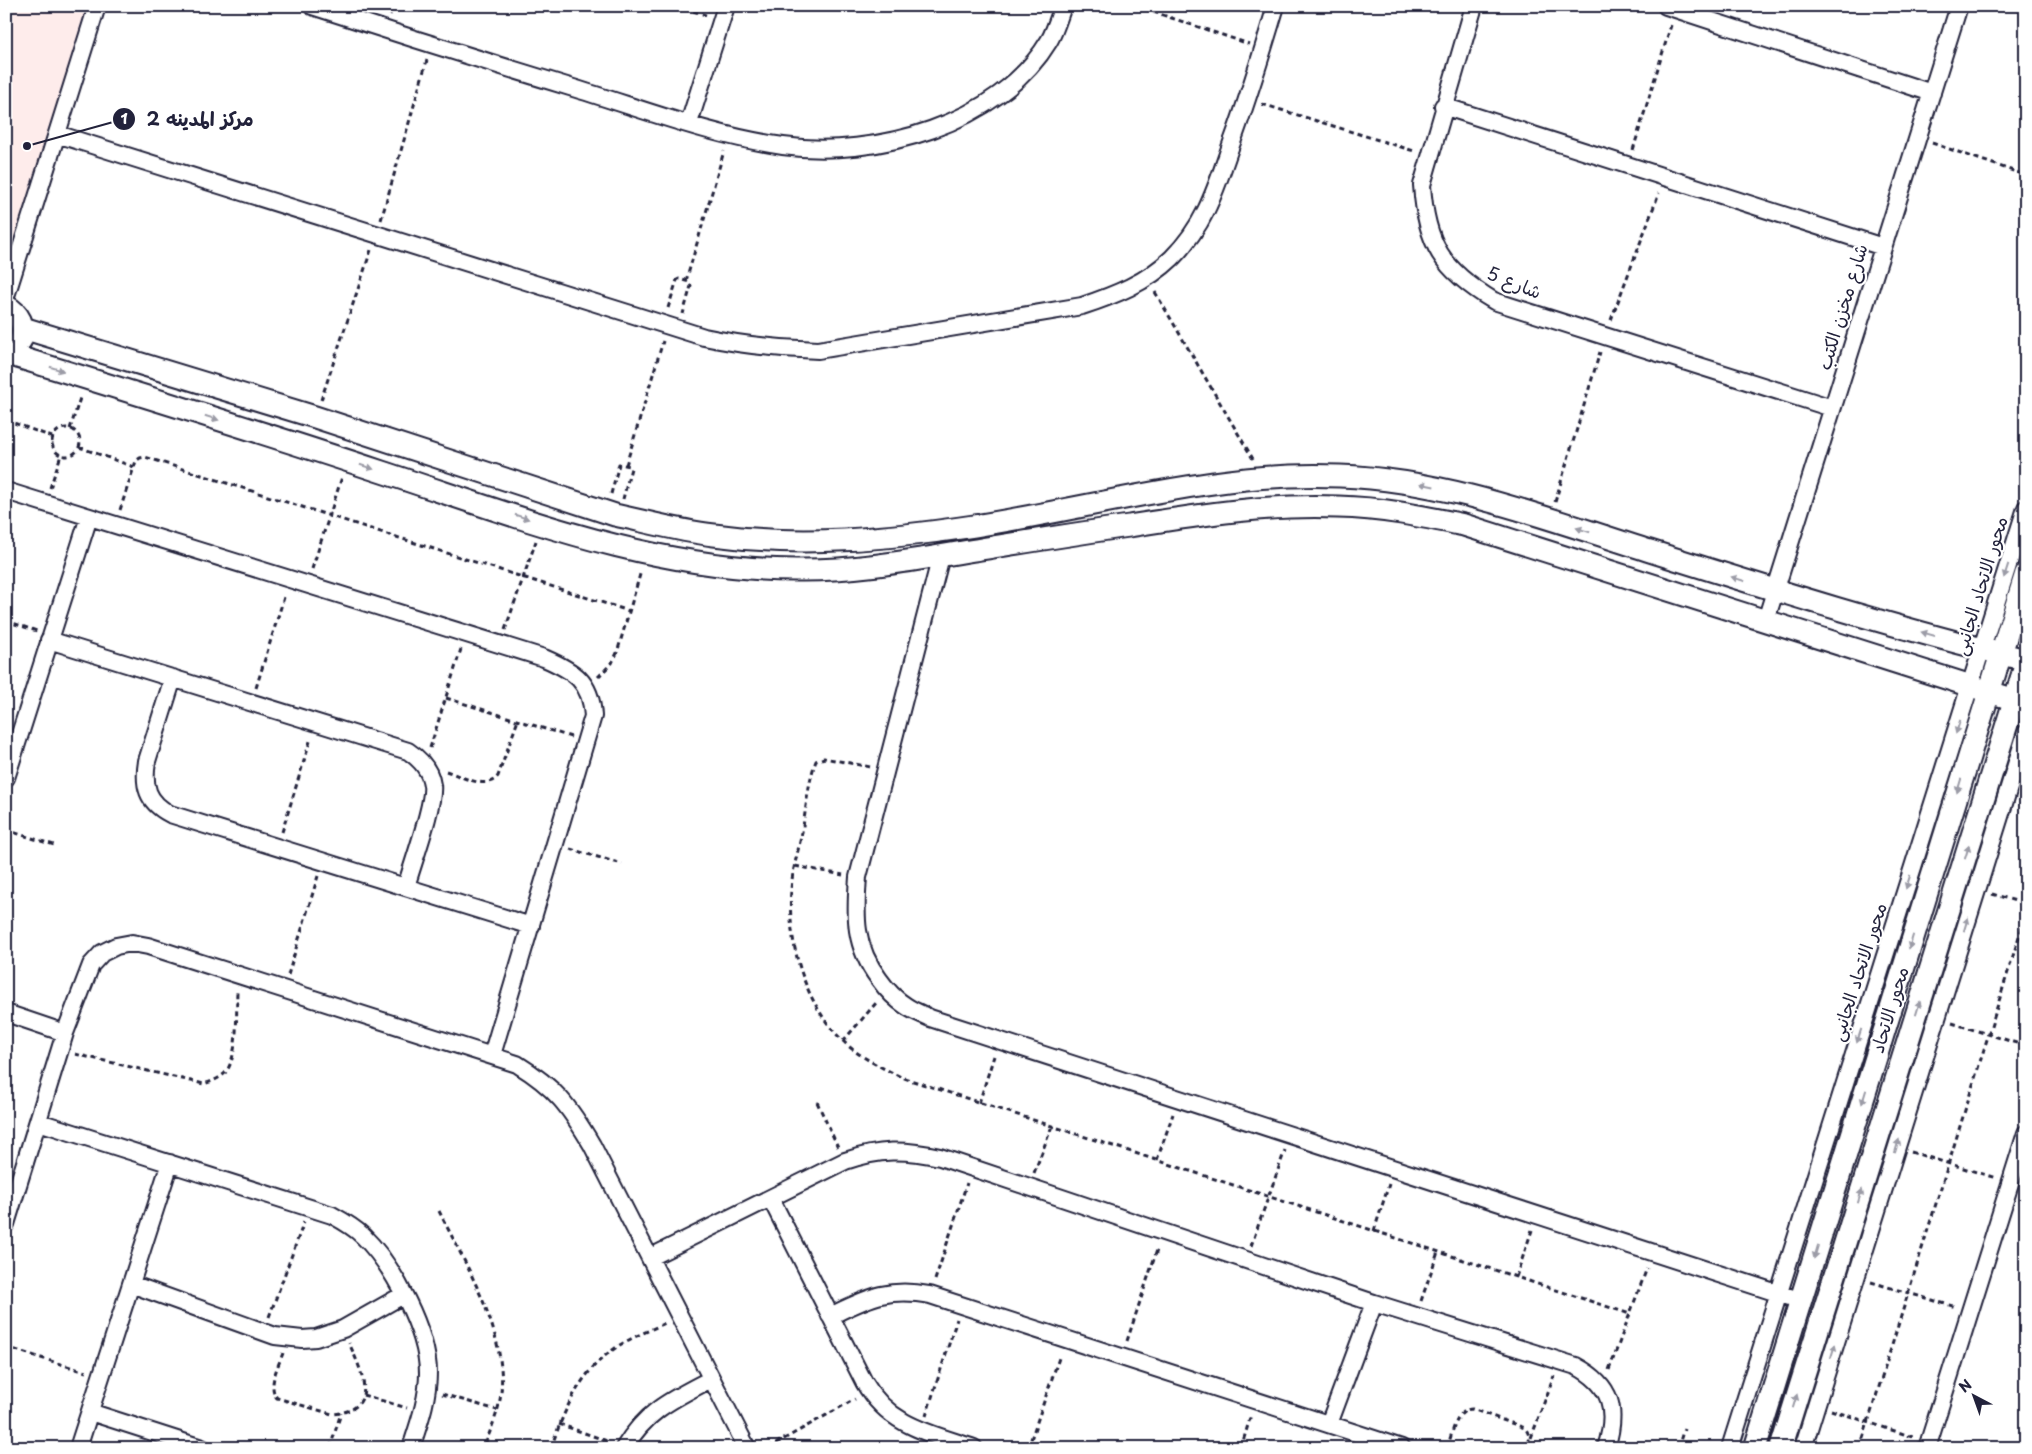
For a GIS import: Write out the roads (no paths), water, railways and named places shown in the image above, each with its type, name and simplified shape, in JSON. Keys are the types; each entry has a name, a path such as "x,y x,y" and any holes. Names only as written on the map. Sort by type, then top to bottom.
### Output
{"street":[{"path":"6,296 97,6"},
{"path":"312,6 728,136 785,146 823,148 891,141 924,133 955,120 985,104 1012,84 1030,67 1050,40 1063,6"},
{"path":"56,134 669,327 741,345 779,349 818,350 1082,306 1119,294 1147,278 1171,259 1192,235 1209,208 1248,99 1276,6"},
{"name":"شارع 5","path":"1474,6 1422,185 1424,214 1433,241 1448,266 1469,286 1494,301 1832,408"},
{"name":"شارع مخزن الكتب","path":"1766,620 1959,6"},
{"path":"1670,8 1932,93"},
{"path":"690,123 724,13"},
{"path":"1444,106 1883,247"},
{"path":"6,306 18,316 23,328 20,343 8,356 87,378 348,460 542,524 646,553 720,566 796,570 869,566 1214,513 1297,507 1380,510 1464,525 2015,700"},
{"path":"23,328 315,417 613,514 664,527 756,539 815,541 866,538 976,525 1144,495 1264,478 1338,475 1382,478 1459,492 1774,590 2026,662"},
{"path":"6,491 501,645 560,665 578,677 591,700 593,716 492,1055"},
{"name":"محور الاتحاد الجانبى","path":"1991,652 2026,508"},
{"path":"6,778 89,517"},
{"path":"941,556 858,877 855,912 858,940 868,965 887,990 905,1006 930,1018 999,1041 1802,1301"},
{"name":"محور الاتحاد","path":"1754,1448 1802,1301 1979,688 1991,652 2026,573"},
{"path":"50,637 172,678 408,751 424,765 430,774 433,796 406,887"},
{"name":"محور الاتحاد","path":"1781,1448 2026,662"},
{"path":"172,678 147,761 145,775 146,788 151,799 160,808 170,814 531,926"},
{"name":"محور الاتحاد الجانبى","path":"1730,1448 1778,1293 1979,688"},
{"path":"1803,1448 2026,733"},
{"path":"6,1224 65,1033 91,965 102,953 116,946 132,943 148,946 492,1055 517,1064 541,1078 561,1098 592,1145 747,1448"},
{"path":"6,1013 65,1033"},
{"path":"39,1122 332,1215 362,1235 375,1249 403,1295 417,1320 423,1336 427,1354 427,1390 411,1448"},
{"path":"1928,1445 2026,1133"},
{"path":"651,1258 845,1161 875,1152 891,1150 914,1151 972,1168 1374,1304 1576,1366 1591,1374 1603,1386 1610,1401 1613,1418 1606,1448"},
{"path":"78,1448 170,1163"},
{"path":"771,1199 869,1391 879,1404 891,1415 906,1424 974,1448"},
{"path":"131,1284 264,1332 287,1338 316,1338 343,1329 403,1295"},
{"path":"830,1316 874,1296 912,1291 930,1294 1402,1448"},
{"path":"1329,1424 1374,1304"},
{"path":"624,1447 652,1413 663,1404 710,1378"},
{"path":"90,1412 202,1448"}],"place":[{"name":"مركز المدينه 2","path":"27,146"}]}
